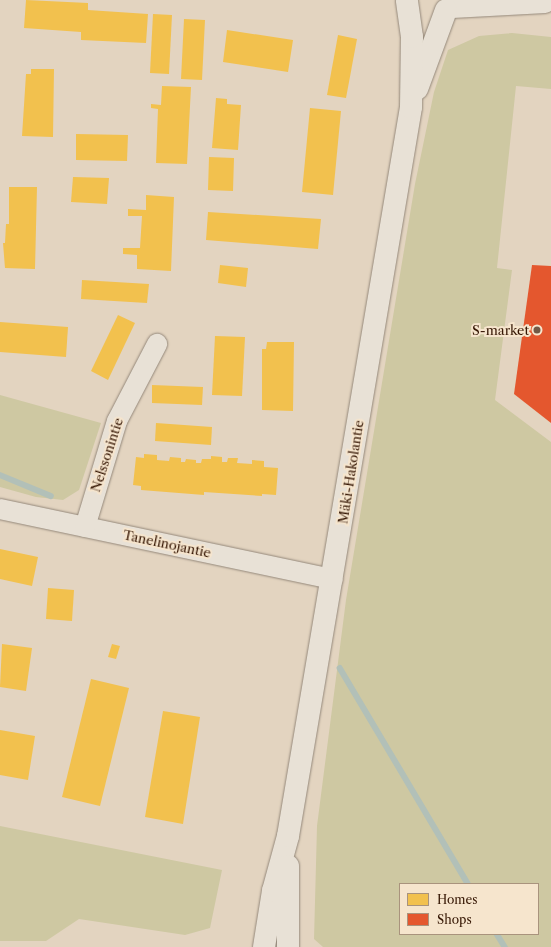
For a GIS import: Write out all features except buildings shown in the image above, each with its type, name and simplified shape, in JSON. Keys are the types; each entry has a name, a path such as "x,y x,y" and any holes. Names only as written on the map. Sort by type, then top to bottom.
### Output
{"street":[{"path":"407,0 425,12 453,6 545,2"},
{"name":"Mäki-Hakolantie","path":"264,947 274,891 288,836 333,579 411,107 412,37 407,0"},
{"name":"Mäki-Hakolantie","path":"411,107 453,6"},
{"name":"Nelssonintie","path":"85,526 116,420 157,344"},
{"name":"Tanelinojantie","path":"0,509 333,579"},
{"name":"Mäki-Hakolantie","path":"288,836 288,947"}],"shaded area":[{"path":"512,33 551,37 551,89 516,86 497,268 512,270 495,400 551,442 551,947 323,947 314,939 317,826 346,600 415,184 434,92 448,50 479,36"},
{"path":"0,395 101,423 79,490 63,500 36,497 0,487"},
{"path":"0,826 222,870 210,928 185,935 79,919 46,941 0,941"}],"waterway":[{"path":"0,475 51,496"},
{"path":"340,668 467,883"},
{"path":"498,935 505,947"}],"place":[{"name":"S-market","path":"537,330"}]}
